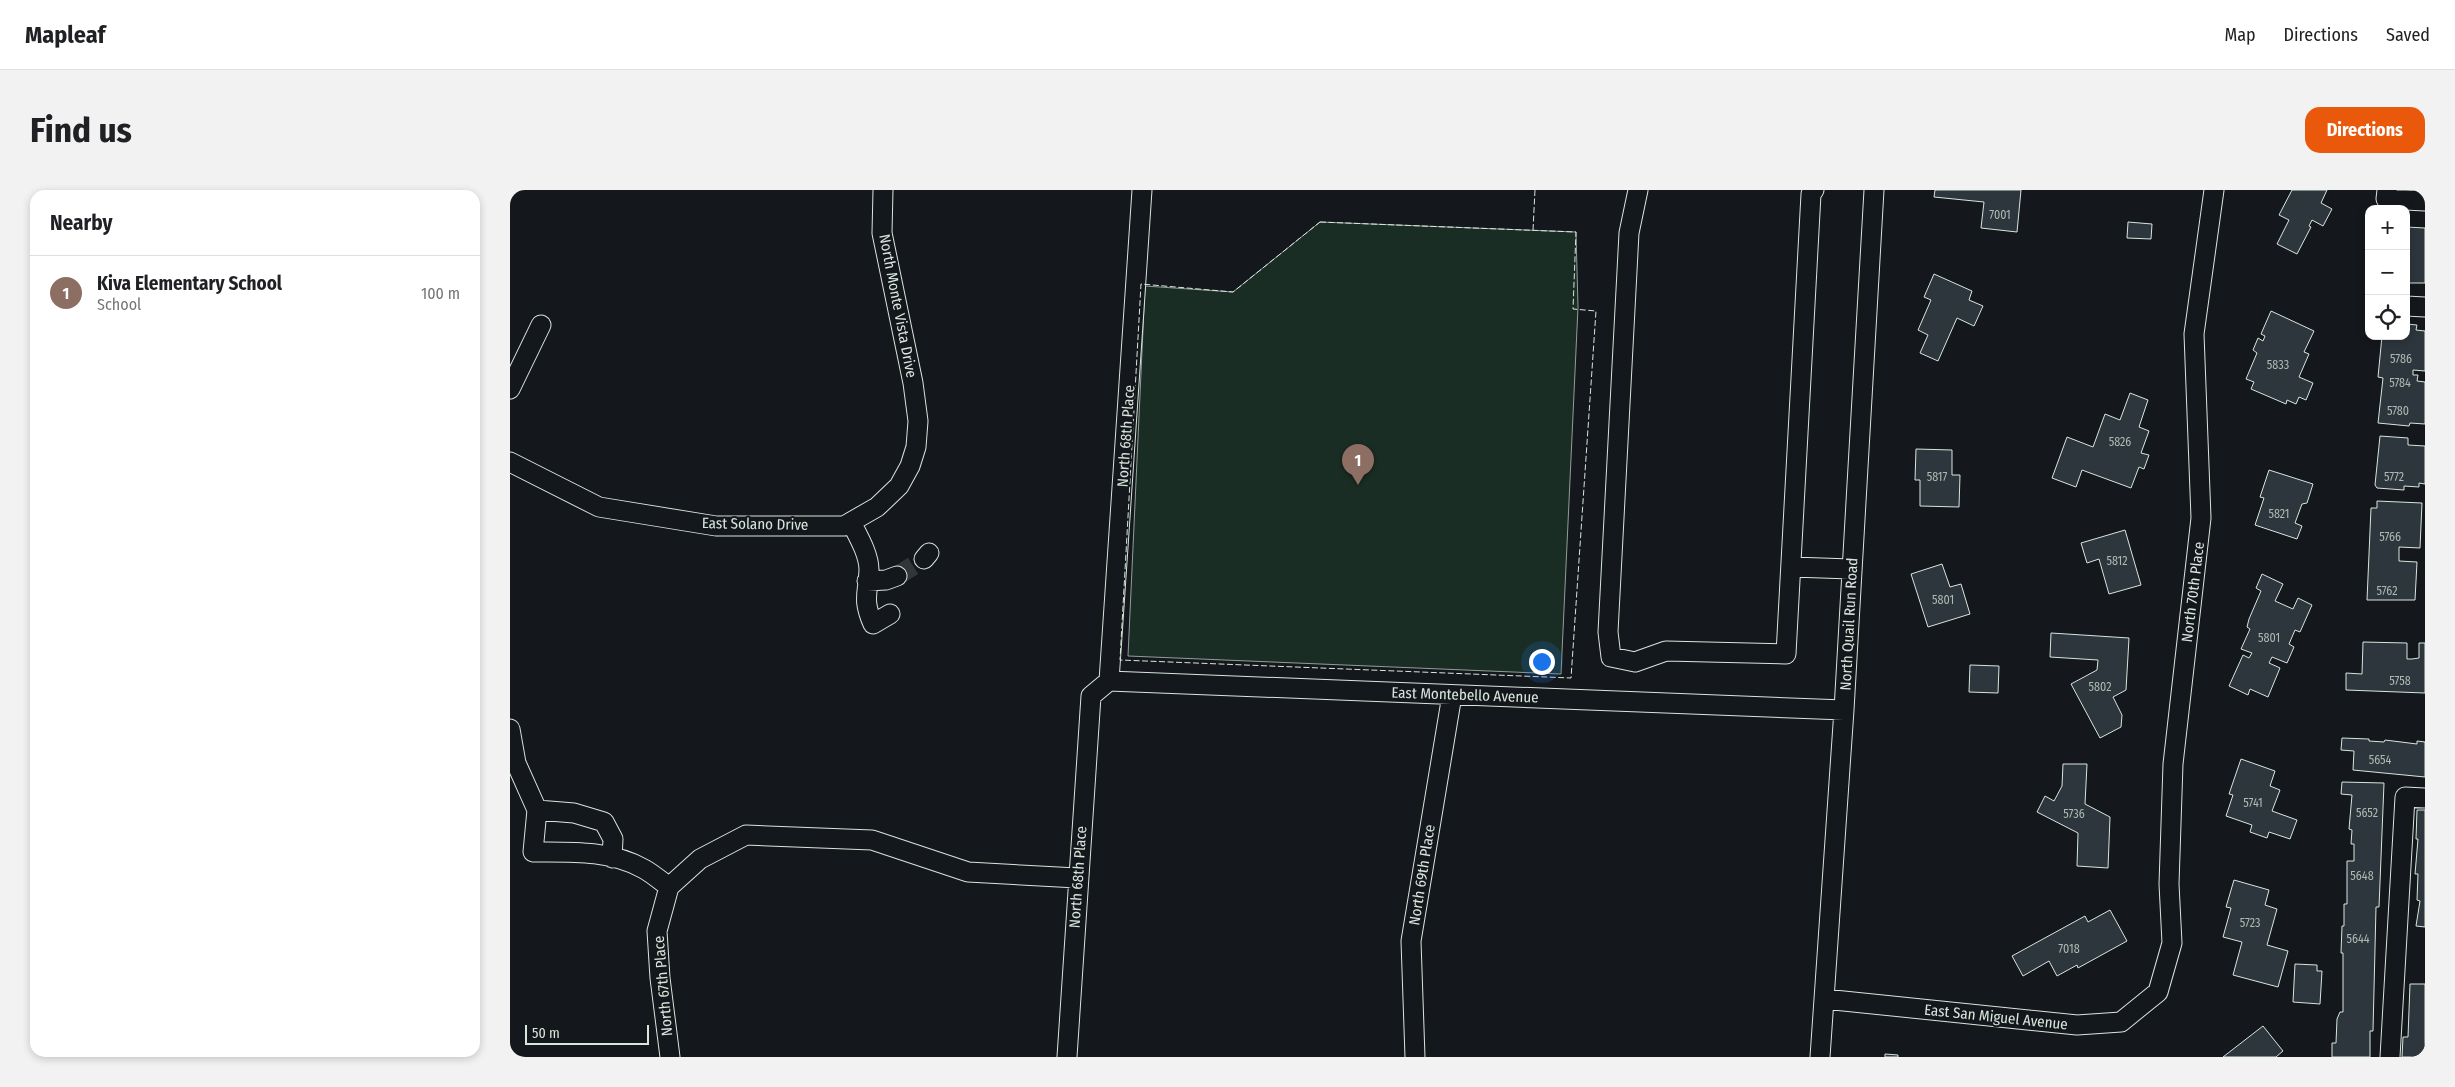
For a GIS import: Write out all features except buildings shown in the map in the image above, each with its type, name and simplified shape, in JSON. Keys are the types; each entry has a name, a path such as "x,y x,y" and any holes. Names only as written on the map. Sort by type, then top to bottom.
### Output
{"street":[{"name":"North Monte Vista Drive","path":"883,190 882,233 913,383 918,421"},
{"name":"North 68th Place","path":"1067,1057 1090,696 1109,681 1142,190"},
{"path":"1638,190 1630,233 1608,632 1611,657 1635,662 1666,651 1786,654 1811,194 1814,190"},
{"name":"North Quail Run Road","path":"1820,1057 1844,710 1874,190"},
{"name":"North 70th Place","path":"2158,992 2172,943 2169,884 2172,764 2202,518 2194,334 2214,190"},
{"path":"2386,190 2386,199 2425,201"},
{"path":"2410,306 2425,307"},
{"path":"510,389 541,325"},
{"name":"East Solano Drive","path":"510,462 599,507 716,526 844,526 877,507 899,486 910,466 916,447 918,421"},
{"path":"851,522 865,552 869,569 866,608 873,624 890,614"},
{"path":"1792,567 1851,569"},
{"path":"867,581 886,580 897,576"},
{"name":"East Montebello Avenue","path":"1109,681 1844,710"},
{"name":"North 69th Place","path":"1415,1057 1411,941 1452,695"},
{"path":"510,729 516,763 537,810 533,852 585,852 612,858 643,869 669,887 700,860 746,835 872,840 968,872 1077,878"},
{"path":"2390,1057 2405,797 2425,798"},
{"path":"537,810 574,813 604,822 613,839 612,858"},
{"name":"North 67th Place","path":"669,887 657,931 660,978 670,1057"},
{"name":"East San Miguel Avenue","path":"1824,999 2077,1025 2121,1022 2158,992"}],"green space":[{"path":"1320,222 1576,232 1578,307 1561,674 1128,656 1145,286 1233,292"}],"tunnel":[{"path":"897,576 924,559"}],"fence":[{"path":"1533,230 1535,190"},
{"path":"1320,222 1576,232 1573,309 1596,311 1571,678 1120,660 1141,284 1233,292 1320,222"}],"place":[{"name":"Kiva Elementary School","path":"1358,485"}]}
